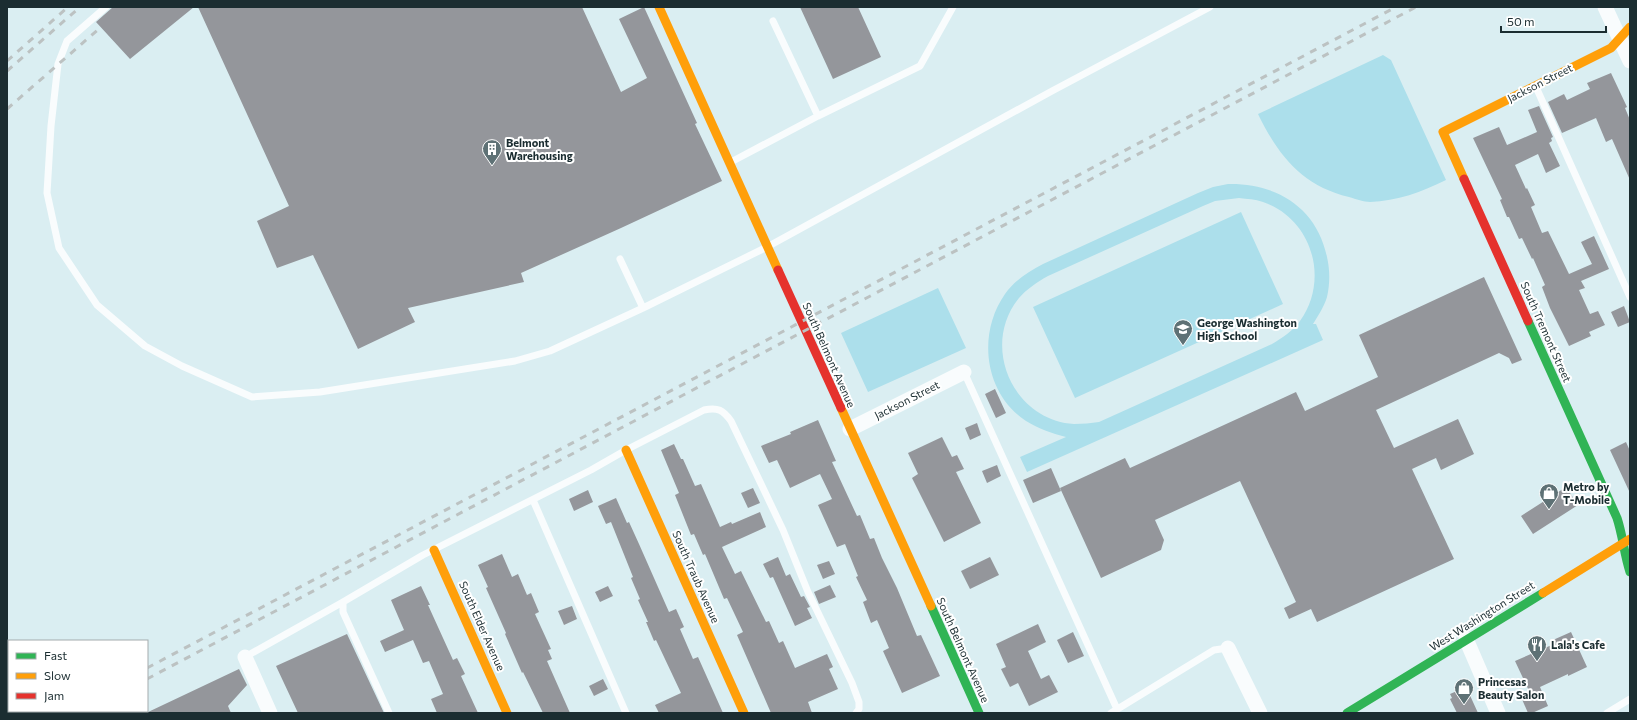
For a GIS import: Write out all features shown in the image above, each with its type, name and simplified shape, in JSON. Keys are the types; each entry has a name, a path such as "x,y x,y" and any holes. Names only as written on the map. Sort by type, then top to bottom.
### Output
{"street":[{"name":"South Belmont Avenue","path":"659,7 979,713"},
{"path":"1605,7 1630,61"},
{"name":"Jackson Street","path":"1443,132 1611,48 1630,27"},
{"name":"South Tremont Street","path":"1443,132 1617,518 1626,541 1625,557 1630,572"},
{"name":"Jackson Street","path":"850,429 964,372"},
{"name":"South Traub Avenue","path":"626,450 744,713"},
{"name":"West Washington Street","path":"1346,713 1626,541"},
{"name":"South Elder Avenue","path":"434,550 507,713"},
{"path":"1466,640 1498,713"},
{"path":"1228,648 1260,713"},
{"path":"245,657 270,713"}],"lane":[{"path":"106,7 67,41 58,64 51,126 47,192 59,248 97,305 145,346 182,366 252,397 320,392 515,361 550,351 643,308 767,247 1206,7"},
{"path":"730,164 818,116 920,66 953,7"},
{"path":"1198,12 1210,7"},
{"path":"773,21 818,116"},
{"path":"1535,86 1630,297"},
{"path":"620,259 643,308"},
{"path":"964,372 1114,711 1214,650 1228,648"},
{"path":"245,657 434,550 591,470 626,450 704,410 714,408 725,413 731,421 777,516 808,592 852,683 859,702 859,710 856,713"},
{"path":"533,500 626,713"},
{"path":"343,602 343,612 389,713"},
{"path":"1607,713 1630,699"}],"shaded area":[{"path":"1383,55 1391,60 1446,180 1409,195 1390,200 1368,202 1332,192 1305,177 1293,167 1274,143 1258,114"},
{"path":"1228,184 1263,188 1292,202 1304,212 1314,225 1322,240 1327,257 1329,272 1327,297 1323,308 1313,324 1316,324 1323,340 1027,472 1020,457 1066,437 1045,430 1026,421 1012,409 1001,395 994,379 989,362 988,344 996,310 1005,294 1022,277 1043,264 1213,187","holes":["1239,198 1260,201 1280,210 1294,222 1304,236 1311,252 1314,269 1314,287 1309,305 1300,321 1291,331 1272,344 1099,422 1074,424 1053,419 1034,409 1020,395 1009,378 1003,358 1003,337 1008,317 1019,298 1025,292 1048,276 1203,206 1215,201"]},
{"path":"1241,212 1283,304 1075,398 1033,307"},
{"path":"938,288 966,348 868,392 841,333"}],"building":[{"path":"113,7 194,7 130,59 96,22"},
{"name":"Belmont Warehousing","path":"198,7 582,7 621,92 647,78 619,19 644,7 697,123 695,124 722,181 521,273 524,282 408,308 415,322 358,349 313,255 277,268 257,221 289,206"},
{"path":"800,7 858,7 881,57 833,79"},
{"path":"1611,73 1627,107 1625,108 1630,120 1630,180 1612,139 1606,142 1596,118 1562,133 1548,102 1564,94 1567,100 1590,89 1587,83"},
{"path":"1539,106 1553,137 1551,138 1552,141 1549,143 1560,166 1546,173 1538,154 1515,165 1535,205 1531,207 1542,233 1548,231 1569,274 1592,264 1581,242 1594,236 1609,269 1581,281 1585,288 1579,290 1590,314 1598,311 1605,325 1589,332 1591,336 1569,346 1550,308 1542,287 1545,285 1533,258 1532,259 1522,238 1519,239 1509,217 1507,217 1500,200 1502,199 1473,138 1499,127 1507,145 1537,132 1528,110"},
{"path":"1484,277 1522,360 1512,364 1509,358 1499,353 1376,410 1394,448 1458,419 1474,454 1441,470 1436,458 1412,469 1454,559 1317,622 1311,609 1289,619 1284,608 1296,602 1240,481 1155,520 1164,540 1161,550 1101,578 1060,488 1125,458 1130,468 1296,392 1305,411 1378,377 1359,335"},
{"path":"1624,306 1630,322 1618,327 1611,312"},
{"path":"995,389 1006,413 996,418 985,394"},
{"path":"818,420 836,461 832,462 857,516 860,515 870,539 874,538 917,636 921,635 940,676 902,693 883,651 889,648 877,620 871,623 863,602 867,600 856,577 858,576 845,544 837,547 818,505 832,499 820,474 790,488 777,460 769,463 761,446 791,434 790,432"},
{"path":"977,423 981,435 970,440 965,428"},
{"path":"942,437 952,457 957,455 964,469 956,472 981,523 944,542 912,478 918,474 908,453"},
{"path":"1626,442 1630,451 1630,493 1610,450"},
{"path":"674,444 681,459 683,459 695,486 701,484 720,527 731,522 732,524 760,512 766,527 722,547 735,574 741,571 766,622 769,621 779,643 783,641 795,668 827,654 833,667 829,669 838,689 808,702 812,713 771,713 737,635 743,632 727,598 724,599 705,554 703,555 694,534 691,535 675,495 679,493 661,450"},
{"path":"997,465 1001,476 987,483 982,471"},
{"path":"1051,468 1061,491 1033,503 1023,480"},
{"name":"Metro by T-Mobile","path":"1566,487 1578,505 1533,534 1521,516"},
{"path":"753,488 760,503 748,508 741,493"},
{"path":"588,490 593,502 574,511 569,499"},
{"path":"616,498 627,523 629,522 669,612 676,609 684,627 680,629 693,659 698,657 723,713 659,713 655,705 681,693 656,640 654,641 646,622 648,622 638,600 640,599 631,578 633,577 611,522 606,524 598,506"},
{"path":"502,554 512,577 518,574 527,595 531,593 539,612 535,614 551,649 548,650 552,659 547,661 570,713 543,713 523,672 522,673 505,634 506,633 486,588 488,587 478,565"},
{"path":"778,557 786,576 790,574 801,597 804,596 810,607 807,608 812,618 795,626 773,577 770,578 763,564"},
{"path":"990,557 999,575 970,589 961,571"},
{"path":"829,561 835,574 823,579 817,565"},
{"path":"830,585 836,597 819,604 814,592"},
{"path":"421,586 453,660 457,658 465,674 461,676 478,713 437,713 431,699 443,694 429,661 423,663 413,640 385,652 380,641 404,630 391,600"},
{"path":"608,586 613,596 600,602 595,592"},
{"path":"572,606 577,619 564,625 558,611"},
{"path":"1038,624 1046,642 1028,651 1041,679 1049,675 1058,692 1029,706 1018,683 1010,687 1001,669 1006,667 996,644"},
{"path":"1073,632 1084,656 1068,663 1057,640"},
{"path":"1571,632 1587,667 1540,687 1548,706 1532,713 1528,713 1521,697 1530,693 1515,661 1554,644 1553,640"},
{"path":"347,634 384,713 298,713 276,666"},
{"path":"239,669 247,685 228,706 231,713 146,713"},
{"path":"603,679 608,689 594,696 589,686"},
{"name":"Princesas Beauty Salon","path":"1464,688 1465,692 1468,691 1478,713 1457,713 1450,699 1452,698 1450,694"}],"railway":[{"path":"7,61 68,7"},
{"path":"7,71 80,7"},
{"path":"148,667 1396,7"},
{"path":"148,678 1416,7"},
{"path":"7,109 101,27"}],"traffic: fast":[{"path":"1528,321 1617,518 1630,572"},
{"path":"1347,713 1543,593"},
{"path":"931,606 979,713"}],"traffic: slow":[{"path":"659,7 778,270"},
{"path":"1464,179 1443,132 1611,48 1630,27"},
{"path":"841,408 931,606"},
{"path":"626,450 744,713"},
{"path":"1543,593 1630,539"},
{"path":"434,550 507,713"}],"traffic: jam":[{"path":"1464,179 1528,321"},
{"path":"778,270 841,408"}],"place":[{"name":"Belmont Warehousing","path":"492,166"},
{"name":"George Washington High School","path":"1183,346"},
{"name":"Metro by T-Mobile","path":"1549,510"},
{"name":"Lala's Cafe","path":"1537,662"},
{"name":"Princesas Beauty Salon","path":"1464,705"}]}
